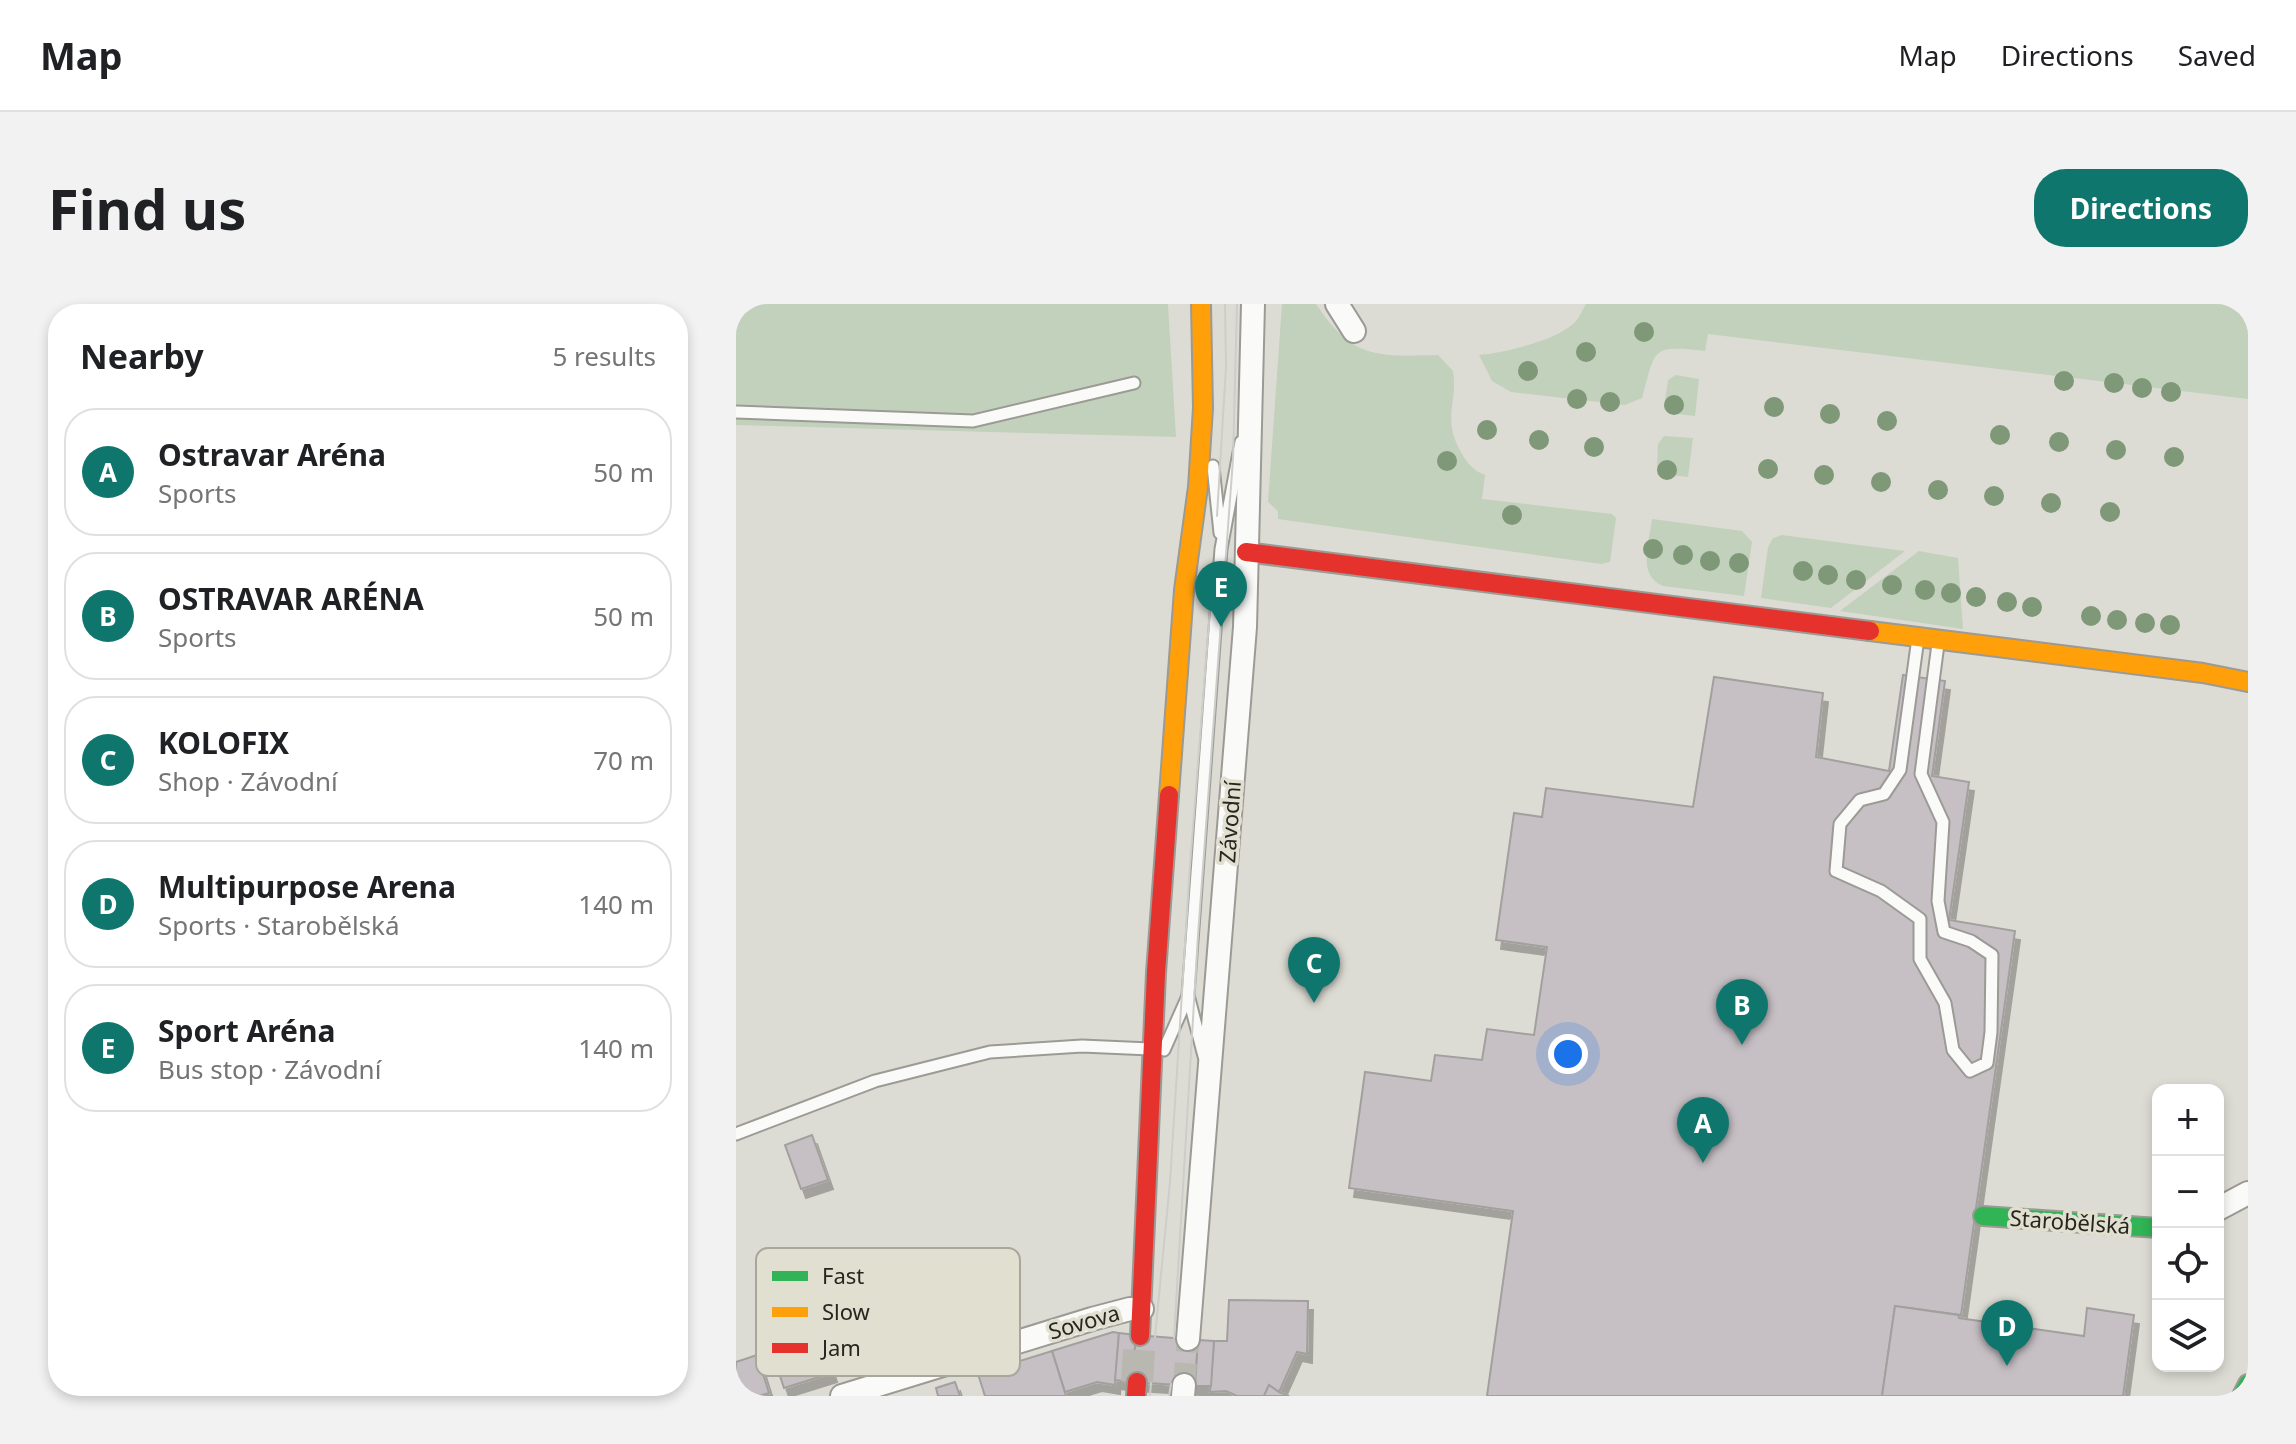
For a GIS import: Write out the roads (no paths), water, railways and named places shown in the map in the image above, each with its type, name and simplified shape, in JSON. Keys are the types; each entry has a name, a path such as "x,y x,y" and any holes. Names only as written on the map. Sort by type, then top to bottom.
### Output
{"street":[{"path":"1140,1336 1152,1049 1183,601 1198,487 1203,381 1201,304"},
{"name":"Závodní","path":"1188,1339 1245,627 1253,304"},
{"path":"1337,304 1354,331"},
{"path":"1246,552 2203,673 2248,682"},
{"path":"2224,1206 2248,1193"},
{"name":"Starobělská","path":"1983,1216 2152,1228"},
{"name":"Sovova","path":"1020,1341 1092,1319 1142,1309"},
{"name":"Sovova","path":"842,1396 907,1376"},
{"path":"2242,1396 2248,1384"}],"lane":[{"path":"1203,381 1221,549"},
{"path":"736,412 973,421 1134,383"},
{"path":"1210,1080 1188,995 1221,549 1251,391"},
{"path":"1918,637 1900,770 1884,794 1860,800 1840,824 1836,871 1881,891 1920,919 1920,959 1945,1003 1953,1050 1970,1071 1987,1063 1991,1032 1992,955 1971,941 1944,932 1938,901 1943,822 1921,774 1939,640"},
{"path":"1152,1076 1188,995"},
{"path":"736,1134 875,1081 990,1052 1082,1046 1152,1049"}],"tunnel":[{"path":"1137,1382 1140,1336"},
{"path":"1184,1385 1188,1339"}],"tram line":[{"path":"1217,516 1226,367 1225,304"},
{"path":"1174,1338 1198,935 1233,459 1237,304"},
{"path":"1155,1337 1170,1182 1211,596"},
{"path":"1150,1396 1151,1383"},
{"path":"1169,1396 1171,1384"}],"place":[{"name":"Sport Aréna","path":"1221,627"},
{"name":"KOLOFIX","path":"1314,1003"},
{"name":"OSTRAVAR ARÉNA","path":"1742,1045"},
{"name":"Ostravar Aréna","path":"1703,1163"},
{"name":"Multipurpose Arena","path":"2007,1366"}]}
